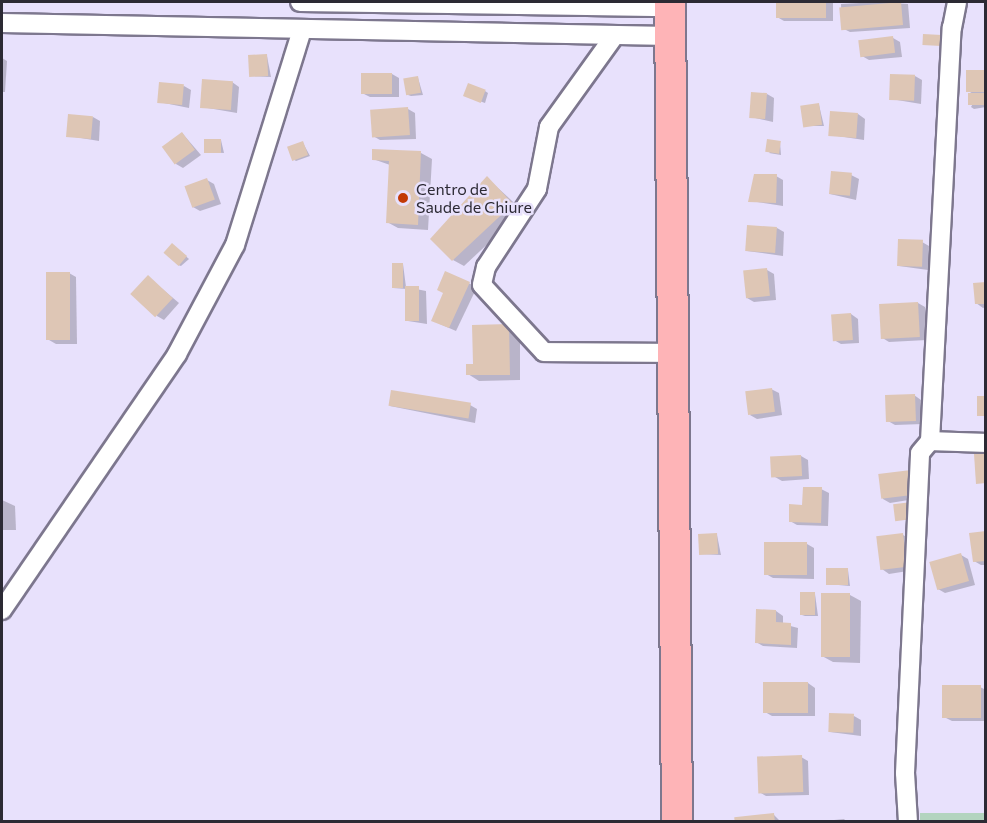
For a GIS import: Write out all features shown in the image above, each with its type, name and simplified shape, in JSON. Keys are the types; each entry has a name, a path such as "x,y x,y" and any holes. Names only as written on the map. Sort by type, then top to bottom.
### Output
{"highway":[{"path":"670,15 677,822"}],"street":[{"path":"300,2 438,3 670,15"},
{"path":"908,822 905,773 920,453 930,441 952,28 957,2"},
{"path":"2,23 615,35 670,15"},
{"path":"2,610 177,354 235,244 302,30"},
{"path":"615,35 549,128 537,189 486,267 482,285 544,352 673,353"},
{"path":"930,441 986,443"}],"green space":[{"path":"920,813 985,813 985,821 920,821"}],"building":[{"path":"776,2 826,2 826,18 776,18"},
{"path":"901,2 903,25 841,30 839,7"},
{"path":"923,34 942,35 941,46 922,45"},
{"path":"893,36 895,53 860,57 858,40"},
{"path":"267,54 268,76 249,77 248,55"},
{"path":"966,70 986,70 986,92 966,92"},
{"path":"361,73 392,73 392,94 361,94"},
{"path":"890,74 915,75 914,101 889,100"},
{"path":"418,76 421,93 406,95 403,79"},
{"path":"202,79 233,81 231,110 200,108"},
{"path":"159,82 184,84 182,105 157,103"},
{"path":"468,83 486,90 481,103 463,96"},
{"path":"751,92 767,93 765,119 749,118"},
{"path":"968,93 986,93 986,105 968,105"},
{"path":"819,103 822,125 803,127 800,106"},
{"path":"408,107 410,135 372,138 370,110"},
{"path":"830,111 858,113 856,138 828,136"},
{"path":"68,114 93,116 91,139 66,137"},
{"path":"182,132 195,150 175,164 162,147"},
{"path":"204,139 221,139 221,153 204,153"},
{"path":"767,139 781,141 779,154 765,152"},
{"path":"303,141 308,155 292,161 287,147"},
{"path":"372,149 421,151 418,225 386,223 389,161 372,160"},
{"path":"831,171 852,173 850,196 829,194"},
{"path":"754,174 777,174 776,203 748,202"},
{"path":"487,176 513,204 452,261 430,239"},
{"path":"207,178 215,200 192,208 184,186"},
{"path":"747,225 777,227 775,253 745,251"},
{"path":"898,239 923,240 922,267 897,266"},
{"path":"172,243 187,256 179,266 163,253"},
{"path":"392,263 403,263 403,288 392,288"},
{"path":"767,268 770,296 746,298 743,271"},
{"path":"445,271 470,282 449,328 431,321 443,293 437,290"},
{"path":"46,272 70,272 70,340 46,340"},
{"path":"148,275 173,298 155,317 130,294"},
{"path":"986,282 986,304 975,304 973,283"},
{"path":"405,286 419,286 419,321 405,321"},
{"path":"918,302 920,337 881,339 879,304"},
{"path":"851,313 853,340 833,341 831,314"},
{"path":"509,324 510,375 466,375 466,364 473,364 472,325"},
{"path":"772,388 775,412 748,415 745,391"},
{"path":"391,390 471,403 468,418 388,406"},
{"path":"915,394 916,421 886,422 885,395"},
{"path":"977,396 986,396 986,416 977,416"},
{"path":"986,453 986,483 976,484 974,454"},
{"path":"801,455 802,476 771,478 770,457"},
{"path":"911,470 914,495 881,499 878,474"},
{"path":"803,487 822,487 821,523 789,522 789,504 802,505"},
{"path":"912,502 914,519 895,521 893,504"},
{"path":"986,531 986,561 973,562 969,533"},
{"path":"717,533 718,554 699,555 698,534"},
{"path":"903,533 907,567 880,570 876,536"},
{"path":"764,542 807,542 807,575 764,575"},
{"path":"961,553 969,581 937,590 929,562"},
{"path":"826,568 848,568 848,585 826,585"},
{"path":"800,592 815,592 815,615 800,615"},
{"path":"821,593 850,593 850,657 821,657"},
{"path":"756,609 776,610 776,622 791,623 791,645 755,643"},
{"path":"763,682 808,682 808,713 763,713"},
{"path":"942,685 981,685 981,718 942,718"},
{"path":"829,713 854,714 853,733 828,732"},
{"path":"802,755 803,792 758,794 757,757"},
{"path":"774,813 775,822 735,822 734,817"}],"place":[{"name":"Centro de Saude de Chiure","path":"403,198"}]}
